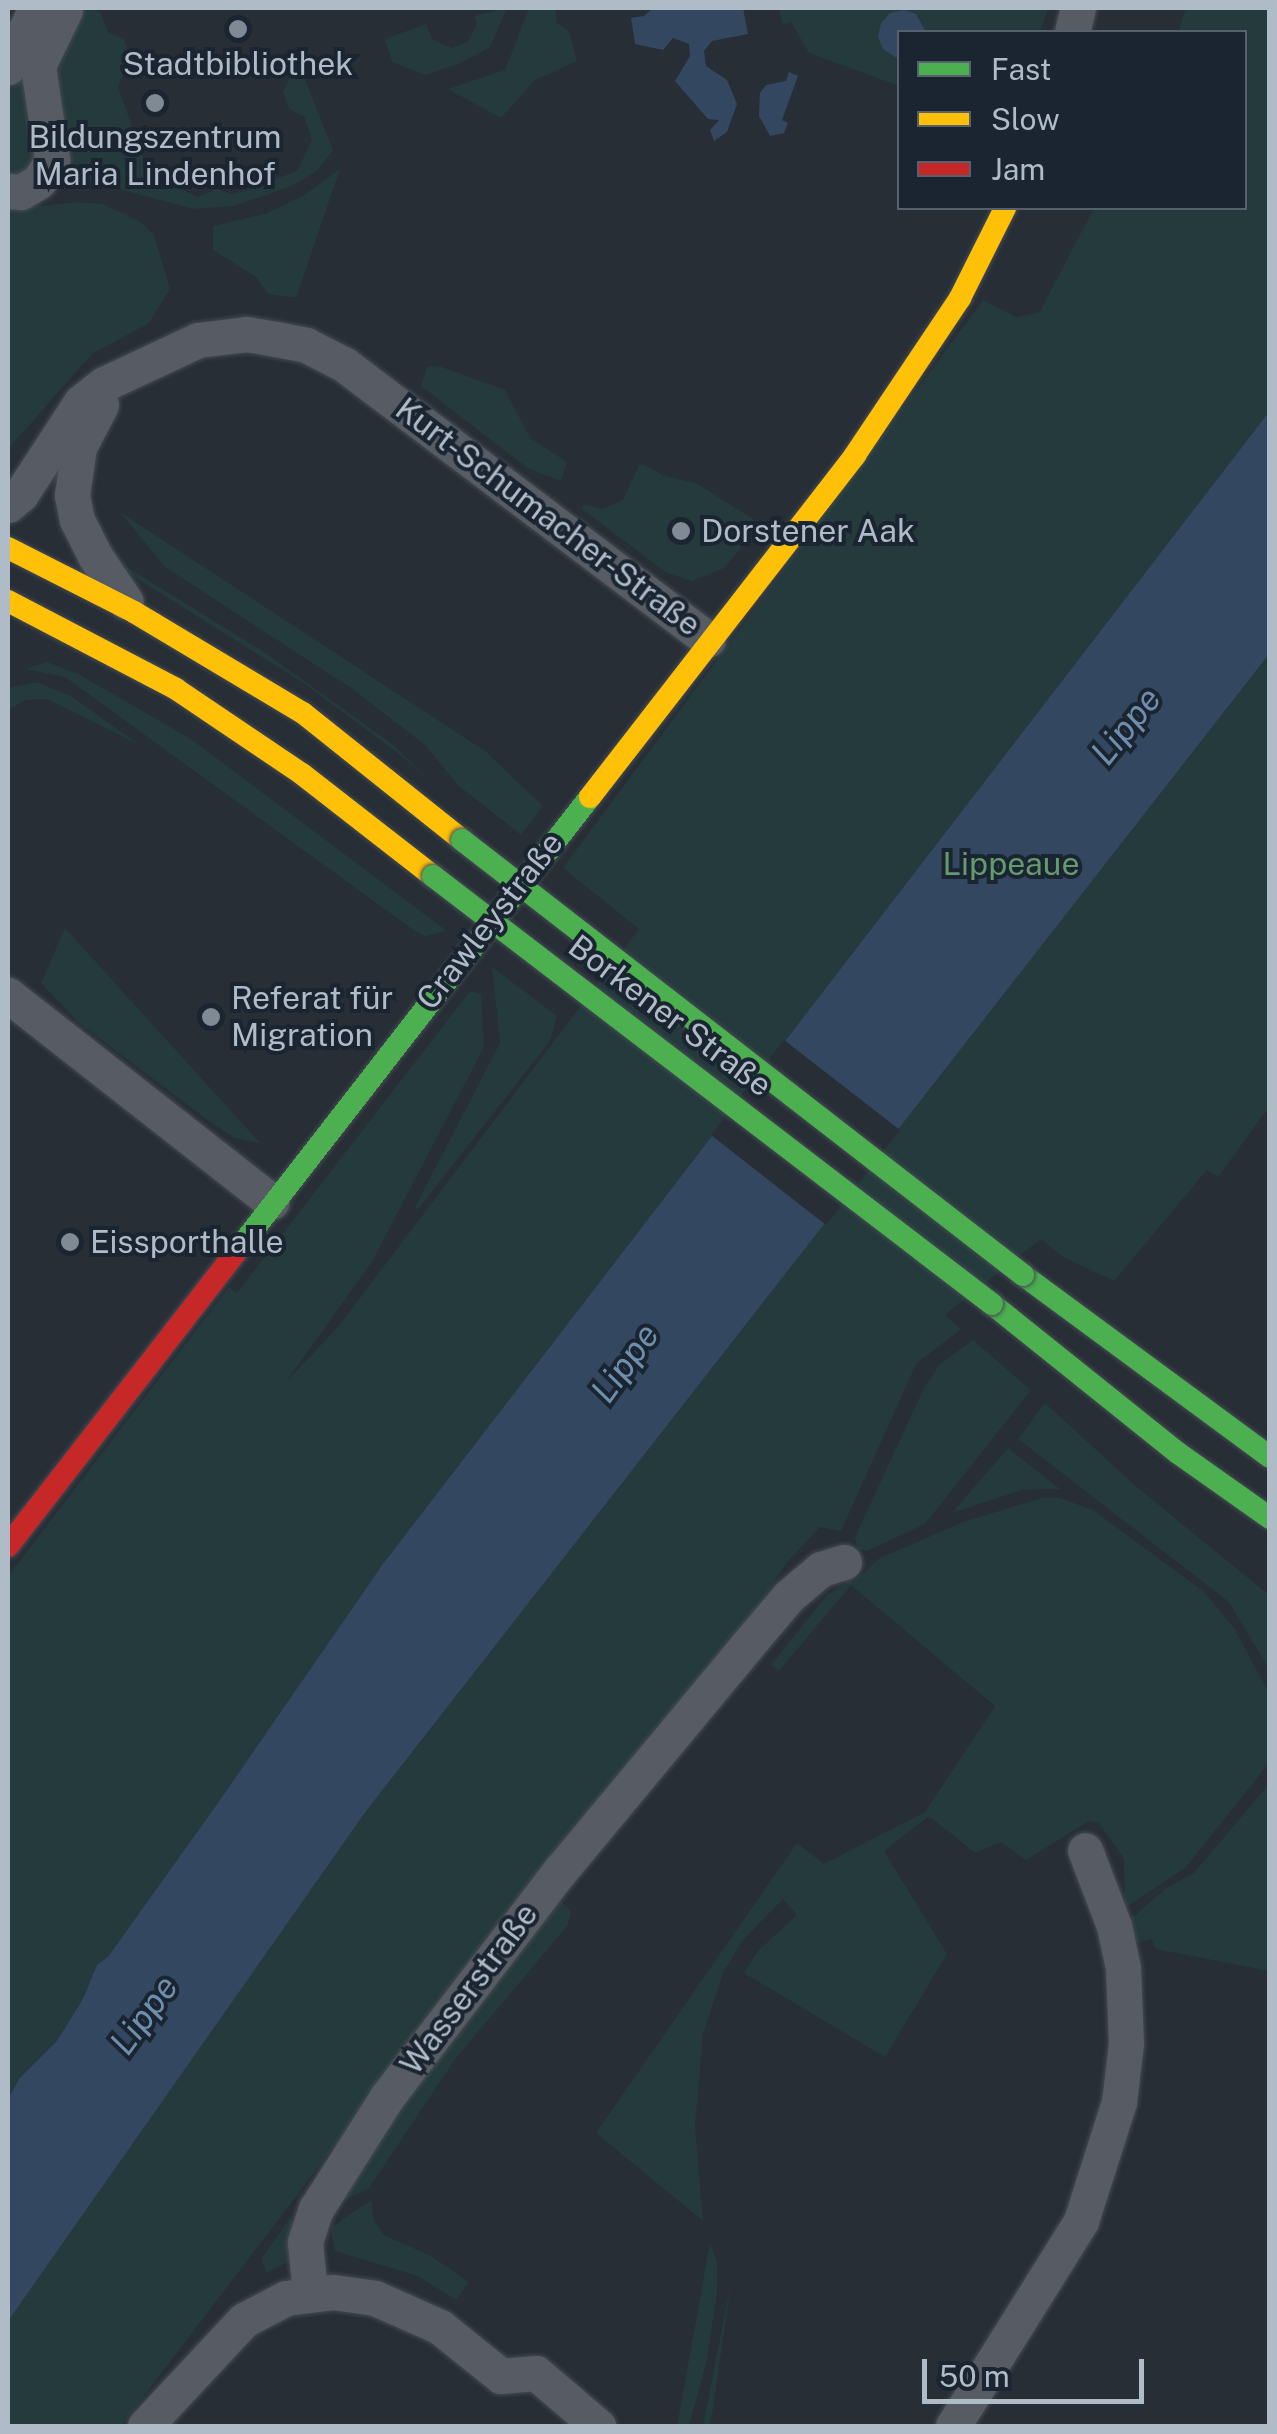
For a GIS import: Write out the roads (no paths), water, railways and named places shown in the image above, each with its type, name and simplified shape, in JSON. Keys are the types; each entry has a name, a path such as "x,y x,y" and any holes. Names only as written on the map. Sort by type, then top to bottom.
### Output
{"main road":[{"name":"Kurt-Schumacher-Straße","path":"708,640 855,455 960,298 1005,210"},
{"name":"Borkener Straße","path":"8,548 134,612 302,713 1023,1274 1270,1457"},
{"name":"Borkener Straße","path":"8,601 176,689 302,774 992,1304 1178,1453 1270,1518"},
{"name":"Crawleystraße","path":"8,1546 708,640"}],"street":[{"path":"8,67 48,13 38,66 52,160 39,182 21,192 8,191"},
{"name":"Kurt-Schumacher-Straße","path":"8,506 21,494 81,402 126,372 198,340 247,334 306,346 345,365 708,640"},
{"path":"126,372 99,408 79,447 72,494 76,520 94,556 134,612"},
{"path":"8,636 45,618"},
{"path":"8,996 272,1202"},
{"name":"Wasserstraße","path":"310,2293 304,2242 316,2209 387,2097 560,1870 767,1622 821,1569 844,1562"},
{"path":"954,2426 1081,2222 1119,2102 1126,2043 1123,1968 1114,1926 1085,1850"},
{"path":"145,2426 244,2320 286,2298 310,2293 374,2298 408,2311 440,2326 501,2376 536,2373 598,2426"}],"water":[{"path":"653,8 743,8 748,34 712,41 704,51 706,66 727,80 737,104 727,132 714,141 710,130 719,120 708,119 675,81 690,56 689,44 673,38 663,50 635,44 631,18 644,16"},
{"path":"904,10 916,14 925,30 897,30 897,58 883,49 878,37 881,23 890,13"},
{"path":"789,72 798,76 782,120 788,123 784,133 770,136 759,116 760,93 766,85 786,81"},
{"name":"Lippe","path":"1269,412 1269,654 366,1811 8,2321 8,2100 19,2079 57,2041 83,1999 97,1965 108,1957 218,1803 383,1564"}],"place":[{"name":"Stadtbibliothek","path":"238,29"},
{"name":"Bildungszentrum Maria Lindenhof","path":"155,103"},
{"name":"Dorstener Aak","path":"681,531"},
{"name":"Referat für Migration","path":"211,1017"},
{"name":"Eissporthalle","path":"70,1242"}],"park label":[{"name":"Lippeaue","path":"1011,864"}]}
